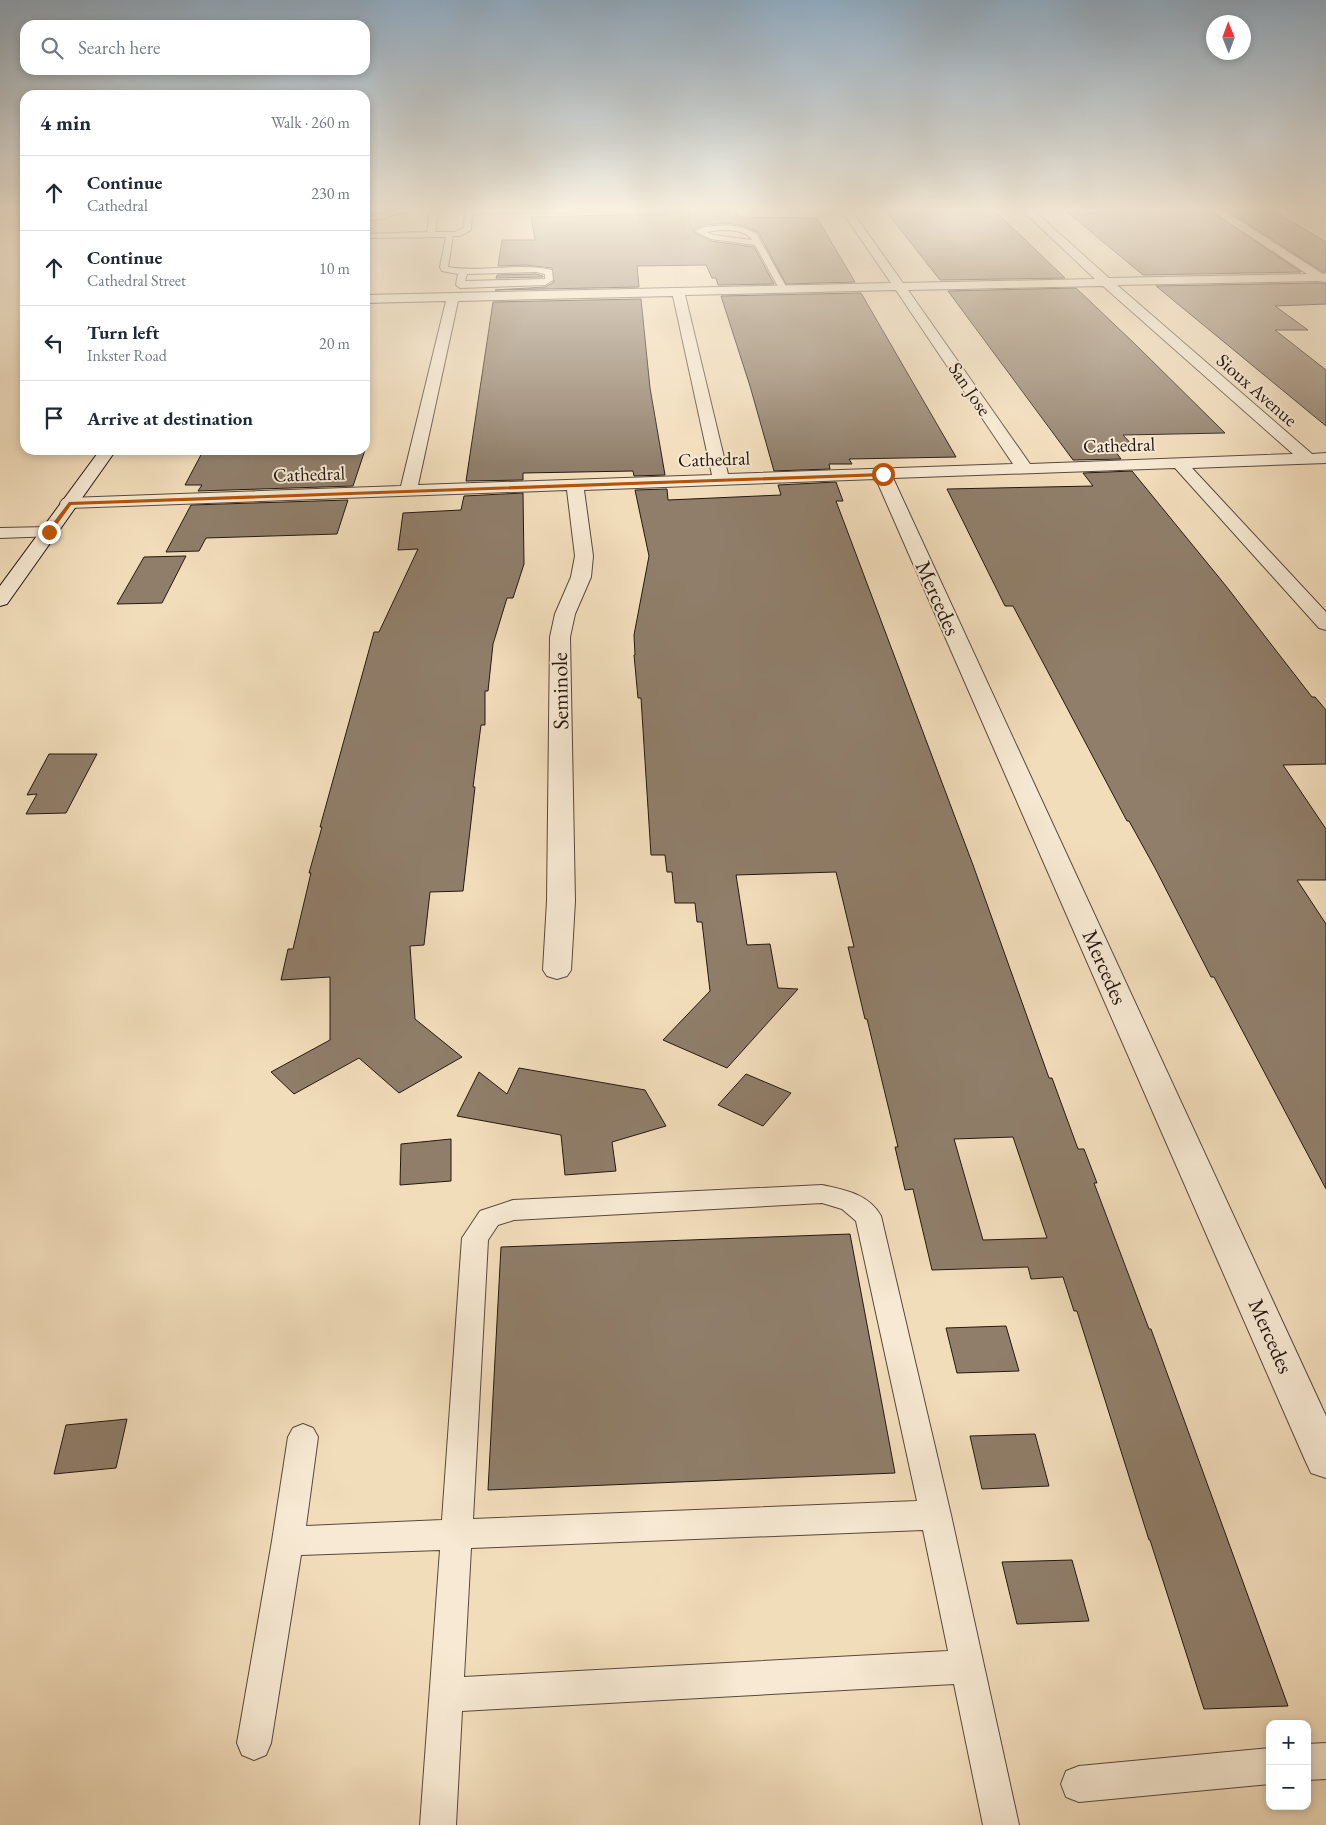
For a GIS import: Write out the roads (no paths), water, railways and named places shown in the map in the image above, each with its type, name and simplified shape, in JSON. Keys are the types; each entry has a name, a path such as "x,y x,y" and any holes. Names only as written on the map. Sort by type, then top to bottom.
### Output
{"street":[{"path":"370,299 537,295"},
{"path":"679,295 721,480"},
{"name":"San Jose","path":"906,295 1025,469"},
{"name":"Sioux Avenue","path":"1121,295 1307,458"},
{"path":"408,492 456,297"},
{"path":"0,600 104,455"},
{"name":"Cathedral","path":"69,503 1326,458"},
{"path":"1180,464 1326,624"},
{"name":"Mercedes","path":"883,474 1326,1460"},
{"name":"Seminole","path":"557,970 561,901 560,637 565,614 581,577 584,556 575,485"},
{"path":"0,533 49,532"}],"lane":[{"path":"438,1825 475,1238 489,1218 513,1210 822,1194 850,1201 868,1216 936,1515 1001,1825"},
{"path":"254,1742 288,1541 303,1437"},
{"path":"288,1541 936,1515"},
{"path":"446,1695 967,1667"},
{"path":"1311,1762 1326,1760"},
{"path":"1079,1784 1266,1766"}]}
